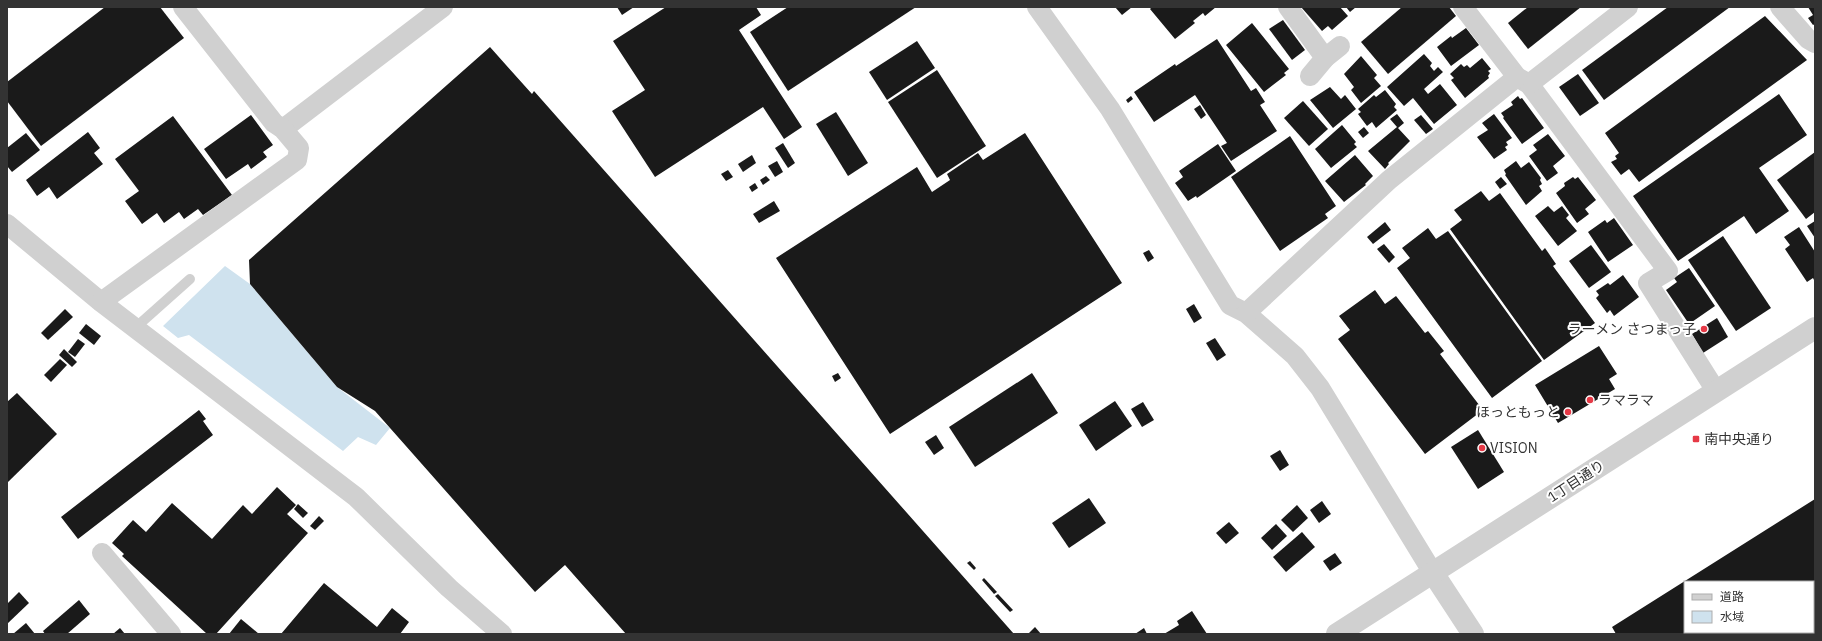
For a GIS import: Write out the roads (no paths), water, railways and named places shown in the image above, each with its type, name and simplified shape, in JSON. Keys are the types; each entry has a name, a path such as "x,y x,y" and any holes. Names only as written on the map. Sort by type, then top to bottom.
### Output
{"street":[{"path":"101,302 297,160 299,148 283,129 274,123 183,7"},
{"path":"283,129 443,7"},
{"path":"1038,7 1110,109 1230,305 1246,313 1295,356 1320,388 1433,573 1473,634"},
{"path":"1288,7 1333,52 1310,76"},
{"path":"1463,7 1523,80 1668,271 1648,283 1716,391"},
{"path":"1246,313 1389,180 1523,80 1628,7"},
{"path":"1780,7 1808,39 1815,43"},
{"path":"7,224 101,302 356,497 449,588 502,634"},
{"name":"1丁目通り","path":"1337,634 1815,328"},
{"path":"102,553 171,634"}],"lane":[{"path":"135,328 190,279"}],"water":[{"path":"225,266 250,284 337,387 390,428 376,445 358,437 343,451 189,335 178,338 163,326"}],"place":[{"name":"ラーメン さつまっ子","path":"1704,329"},
{"name":"ラマラマ","path":"1590,400"},
{"name":"ほっともっと","path":"1568,412"},
{"name":"南中央通り","path":"1696,439"},
{"name":"VISION","path":"1482,448"}]}
